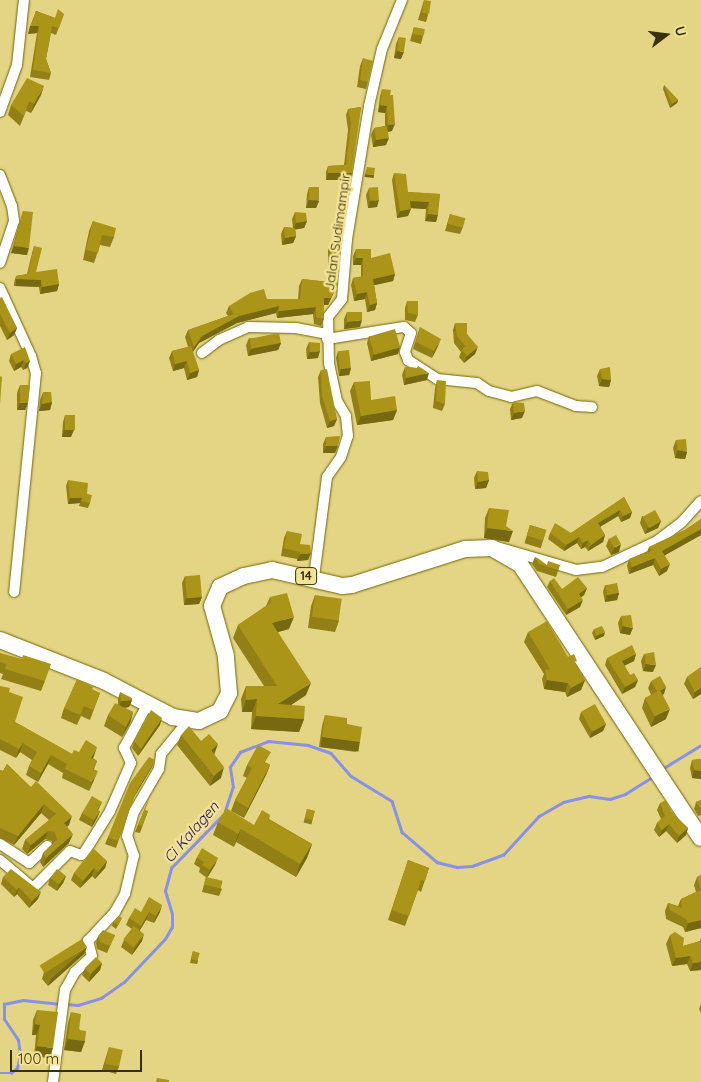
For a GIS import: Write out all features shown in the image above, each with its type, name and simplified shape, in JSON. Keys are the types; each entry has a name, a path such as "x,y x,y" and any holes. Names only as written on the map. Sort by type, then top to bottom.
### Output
{"highway":[{"name":"14","path":"188,721 215,715 223,707 228,694 226,656 213,613 213,598 217,591 237,579 272,570 314,577 332,584 352,585 479,547 501,551 520,564 701,837"},
{"path":"0,640 104,681 172,717 188,721"}],"street":[{"path":"0,112 17,65 24,0"},
{"name":"Jalan Sudimampir","path":"314,577 327,477 341,457 348,436 346,416 334,390 326,336 328,317 342,299 348,239 369,106 382,49 402,0"},
{"path":"0,175 12,206 14,221 0,264"},
{"path":"0,288 32,356 36,373 14,592"},
{"path":"202,353 219,340 248,327 296,328 326,336 404,327 411,332 405,352 408,360 437,379 477,383 489,391 511,397 536,391 576,406 592,406"},
{"path":"479,547 508,548 584,571 602,567 657,541 682,522 701,501"},
{"path":"0,860 33,888 70,851 81,855 84,853 110,811 131,763 124,748 148,704"},
{"path":"53,1082 65,996 76,972 92,956 88,941 115,912 125,894 134,856 127,836 134,812 159,769 161,754 188,721"},
{"path":"2,848 30,863 47,846"}],"building":[{"path":"424,0 431,1 429,14 422,13"},
{"path":"58,9 64,14 59,28 52,26 46,59 51,73 33,70 39,26 30,26 36,11 55,18"},
{"path":"414,27 425,29 424,36 413,34"},
{"path":"399,37 406,38 404,52 397,51"},
{"path":"363,58 373,61 368,82 360,80"},
{"path":"27,78 44,86 34,104 29,101 24,116 11,105"},
{"path":"664,85 678,100 672,104"},
{"path":"382,89 391,90 390,95 393,95 395,124 388,125 387,106 380,105"},
{"path":"361,107 352,173 328,173 328,166 346,165 351,123 348,109"},
{"path":"387,126 389,138 376,140 374,128"},
{"path":"367,167 375,168 374,175 365,174"},
{"path":"394,173 406,174 408,192 440,194 438,215 428,214 429,202 410,201 411,209 400,211"},
{"path":"309,187 319,187 319,200 309,200"},
{"path":"378,187 379,200 370,201 369,188"},
{"path":"343,209 346,209 344,222 343,222"},
{"path":"23,211 33,212 29,248 14,246"},
{"path":"295,212 306,213 307,221 296,223"},
{"path":"450,214 465,218 463,228 447,224"},
{"path":"93,221 116,228 114,237 102,235 98,253 86,250"},
{"path":"284,227 295,228 296,236 285,238"},
{"path":"331,243 339,243 339,259 331,259"},
{"path":"34,246 42,248 36,272 57,269 59,284 42,287 41,280 16,279 16,276 28,274"},
{"path":"356,249 371,249 371,258 390,253 395,274 373,279 377,303 370,305 367,292 357,294 353,278 363,276 363,258 356,258"},
{"path":"302,279 338,283 331,298 324,298 324,319 316,317 316,307 279,311 279,306 239,316 202,336 194,347 188,330 234,314 229,306 250,293 264,289 267,299 300,299"},
{"path":"2,297 17,328 10,333 0,314 0,298"},
{"path":"407,301 418,301 418,315 408,313"},
{"path":"347,312 362,312 362,320 347,322"},
{"path":"455,323 467,323 467,334 478,347 467,356 462,350 465,346 457,336"},
{"path":"420,327 441,339 434,351 416,342"},
{"path":"395,329 400,347 374,355 369,336"},
{"path":"279,333 281,343 251,349 250,339"},
{"path":"309,342 320,343 320,351 310,352"},
{"path":"191,346 199,370 190,373 187,361 175,364 172,351"},
{"path":"25,347 30,361 26,363 24,360 16,364 11,354"},
{"path":"349,350 351,368 340,369 338,351"},
{"path":"418,366 429,373 406,378 405,367 418,368"},
{"path":"610,367 611,380 602,379 600,369"},
{"path":"327,369 337,419 330,421 322,396 321,370"},
{"path":"0,376 2,377 0,405"},
{"path":"437,380 446,381 445,404 436,401"},
{"path":"370,381 371,400 395,396 397,410 361,416 354,382"},
{"path":"20,385 30,385 28,403 20,403"},
{"path":"43,392 51,392 52,402 42,404"},
{"path":"513,402 524,403 525,411 514,413"},
{"path":"65,415 75,415 75,430 65,430"},
{"path":"340,436 338,446 326,446 326,437"},
{"path":"686,439 687,452 678,450 676,440"},
{"path":"477,471 488,472 489,480 478,482"},
{"path":"68,480 88,483 87,494 92,495 90,503 81,501 82,498 70,498"},
{"path":"624,497 632,512 623,516 620,510 598,523 605,535 591,545 588,540 583,543 579,537 566,545 550,533 555,523 571,533"},
{"path":"489,508 509,510 506,526 513,531 487,528"},
{"path":"655,510 661,521 649,528 643,517"},
{"path":"701,519 701,529 662,551 670,564 661,569 655,558 632,567 629,559 652,551 649,547 685,530"},
{"path":"530,525 546,530 543,540 527,536"},
{"path":"287,531 302,534 300,544 310,545 311,553 300,554 300,552 284,548"},
{"path":"616,535 621,544 614,548 609,539"},
{"path":"535,557 547,565 548,561 560,565 558,570 539,564"},
{"path":"200,575 202,597 187,598 185,576"},
{"path":"578,577 587,588 579,594 583,600 568,609 550,581 554,578 562,589"},
{"path":"617,583 619,593 607,595 605,585"},
{"path":"287,593 294,617 272,623 311,683 278,704 305,706 304,719 256,716 257,699 246,700 246,686 277,686 238,625 271,603 270,597"},
{"path":"315,595 342,599 339,621 312,617"},
{"path":"631,615 633,628 623,626 621,616"},
{"path":"547,621 568,657 574,654 577,661 574,662 585,680 571,688 568,683 547,680 545,670 550,669 528,632"},
{"path":"602,626 605,632 596,636 594,629"},
{"path":"632,645 636,654 622,661 630,675 634,673 638,680 625,687 607,658"},
{"path":"654,652 656,665 646,664 644,654"},
{"path":"0,653 22,659 23,655 51,664 45,681 5,669 6,664 0,662"},
{"path":"701,667 701,688 695,692 687,677"},
{"path":"660,676 666,687 658,692 651,681"},
{"path":"77,679 100,693 93,710 84,706 80,715 64,708"},
{"path":"0,686 10,688 9,692 23,697 15,722 72,754 74,750 79,752 86,740 97,747 91,758 97,761 93,769 98,771 92,782 65,769 67,764 51,755 41,773 29,766 37,752 23,743 19,749 0,739"},
{"path":"660,690 670,709 655,717 645,698"},
{"path":"120,692 132,698 132,700 121,701"},
{"path":"115,703 133,712 126,727 108,715"},
{"path":"595,704 606,724 592,732 581,712"},
{"path":"151,710 162,718 141,749 134,741"},
{"path":"325,715 347,718 347,724 362,727 360,742 322,737"},
{"path":"189,726 201,741 209,734 218,744 211,750 224,767 214,776 181,735"},
{"path":"258,745 271,752 265,762 270,765 248,808 235,800 252,768 247,765"},
{"path":"149,757 155,760 137,790 118,841 108,837 130,783"},
{"path":"701,759 701,771 694,770 692,760"},
{"path":"7,764 31,787 36,781 72,816 64,823 73,834 46,858 43,853 57,840 55,832 48,831 31,845 25,840 56,814 44,804 18,836 0,828 0,770 3,771"},
{"path":"92,796 102,802 97,810 100,811 94,820 82,813"},
{"path":"150,796 145,810 148,811 142,826 138,825"},
{"path":"666,800 671,811 688,828 679,836 669,824 662,830 657,823 665,816 660,803"},
{"path":"701,800 701,809 696,802"},
{"path":"226,808 254,825 262,810 270,815 268,819 312,844 300,864 241,829 238,834 218,822"},
{"path":"307,809 315,811 312,820 305,818"},
{"path":"93,848 107,861 98,872 94,868 83,881 74,873"},
{"path":"202,848 218,858 210,870 202,865 204,862 197,857"},
{"path":"408,860 429,868 425,881 421,880 409,916 392,910"},
{"path":"11,869 41,892 32,901 19,887 17,890 3,877"},
{"path":"57,869 66,876 59,884 50,878"},
{"path":"701,875 701,890 697,877"},
{"path":"206,877 223,881 221,889 204,885"},
{"path":"701,890 701,920 688,923 686,919 670,910 668,903 682,908 681,899"},
{"path":"149,897 162,905 156,916 149,912 141,926 129,918 135,908 141,912"},
{"path":"119,916 122,918 118,925 113,922"},
{"path":"134,926 144,934 133,947 123,939"},
{"path":"103,930 115,935 110,946 100,942 98,936"},
{"path":"675,932 684,938 683,946 701,941 701,962 693,963 690,956 676,958 670,935"},
{"path":"82,939 87,947 44,973 40,965"},
{"path":"193,951 200,953 198,961 191,959"},
{"path":"96,957 102,963 90,974 85,968"},
{"path":"37,1010 58,1012 53,1048 37,1046 40,1025 35,1024"},
{"path":"71,1012 81,1014 79,1030 86,1031 85,1041 68,1039"},
{"path":"109,1047 123,1050 119,1067 105,1064"},
{"path":"157,1078 169,1080 169,1082 156,1082"}],"waterway":[{"name":"Ci Kalagen","path":"225,811 233,787 230,767 240,752 268,741 308,745 331,753 351,776 392,801 402,832 437,862 457,867 472,866 503,855 539,816 563,802 589,796 610,799 625,794 654,776"},
{"name":"Ci Kalagen","path":"662,769 701,745"},
{"name":"Ci Kalagen","path":"66,1004 78,1005 101,998 124,982 165,939 172,927 172,914 165,891 171,868 222,816"},
{"name":"Ci Kalagen","path":"0,1073 11,1073 17,1068 20,1056 18,1040 4,1019 4,1004 23,1000 61,1004"}]}
